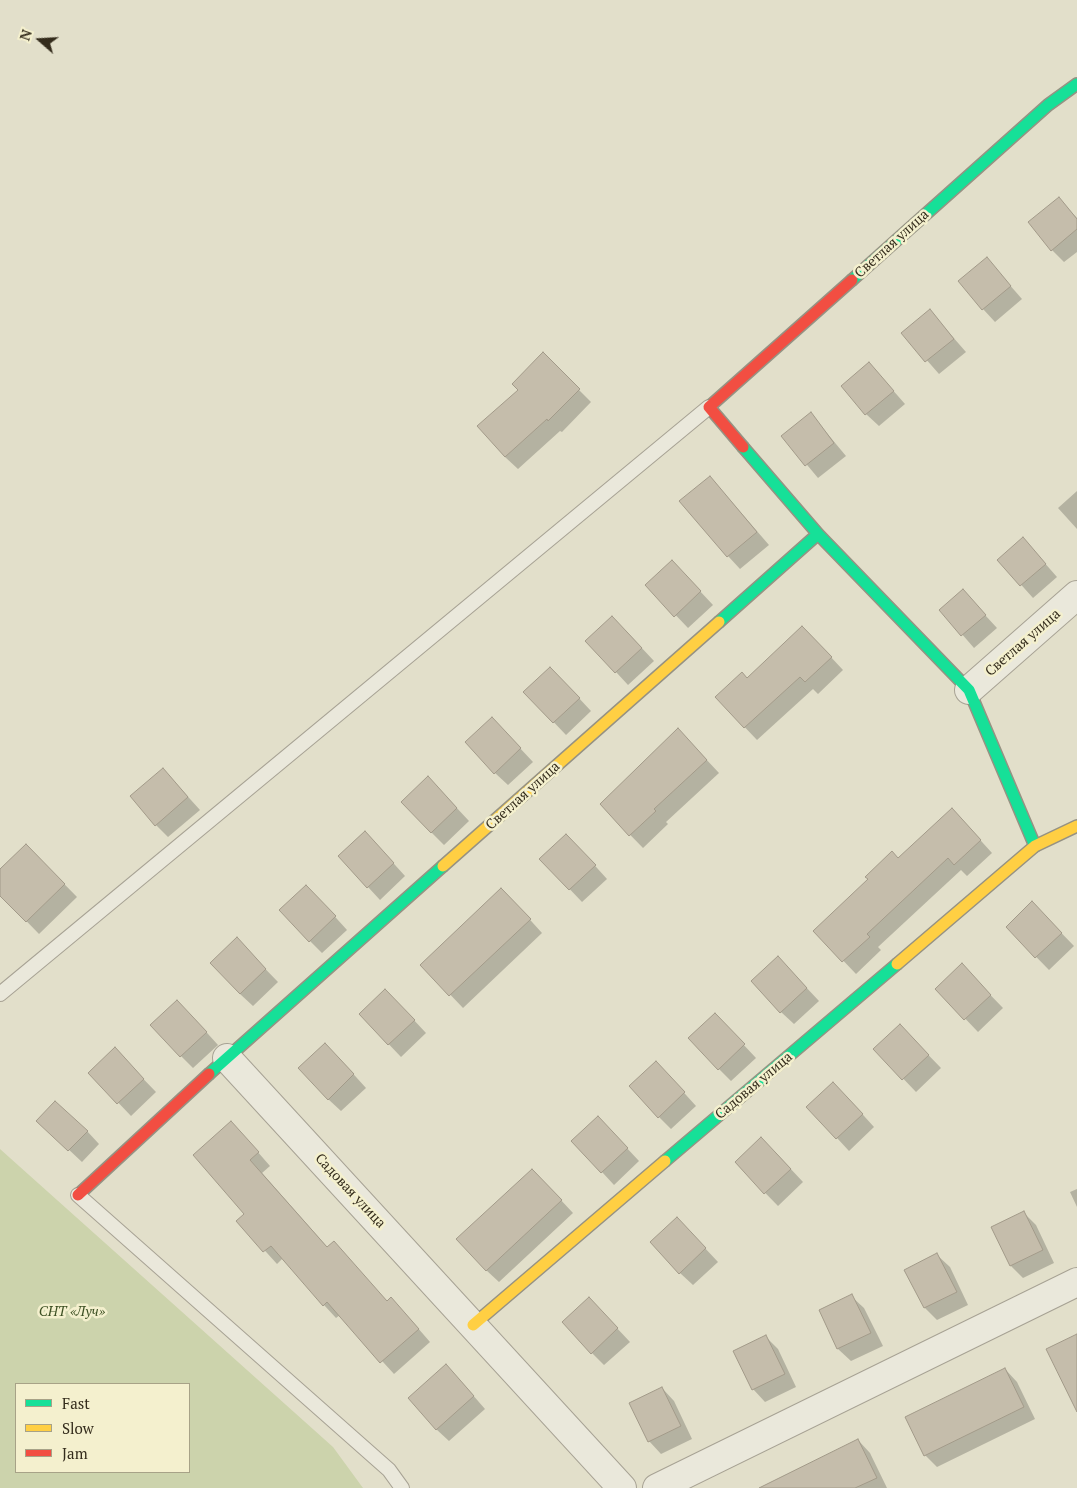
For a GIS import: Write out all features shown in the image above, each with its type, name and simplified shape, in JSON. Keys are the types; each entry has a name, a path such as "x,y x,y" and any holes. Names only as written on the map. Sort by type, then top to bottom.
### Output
{"street":[{"name":"Светлая улица","path":"709,407 1048,105 1077,84"},
{"path":"709,407 818,534 969,690 1035,846 1077,826"},
{"name":"Светлая улица","path":"78,1195 227,1058 818,534"},
{"name":"Светлая улица","path":"969,690 1077,595"},
{"name":"Садовая улица","path":"472,1325 1035,846"},
{"name":"Садовая улица","path":"227,1058 622,1488"},
{"path":"657,1488 1077,1282"}],"lane":[{"path":"0,994 709,407"},
{"path":"78,1195 389,1470 402,1488"}],"green space":[{"name":"СНТ «Луч»","path":"0,1149 333,1447 363,1488 0,1488"}],"building":[{"path":"1059,197 1077,219 1077,229 1051,251 1028,222"},
{"path":"987,257 1011,286 982,310 958,281"},
{"path":"930,309 954,339 925,362 901,333"},
{"path":"543,352 580,389 548,421 547,419 505,457 477,426 518,390 512,384"},
{"path":"869,362 894,391 865,415 841,386"},
{"path":"811,412 834,443 805,466 781,436"},
{"path":"710,476 757,532 727,557 679,501"},
{"path":"1023,537 1046,564 1020,586 997,560"},
{"path":"672,560 701,591 674,617 645,585"},
{"path":"963,589 986,615 961,636 939,610"},
{"path":"612,616 642,648 615,673 585,641"},
{"path":"802,626 832,657 805,682 800,677 744,728 715,697 742,672 747,678"},
{"path":"550,667 580,698 553,723 523,692"},
{"path":"492,717 521,748 494,774 465,742"},
{"path":"678,728 707,760 654,809 656,811 629,836 600,804"},
{"path":"163,768 188,797 155,826 130,796"},
{"path":"428,776 457,808 431,833 401,802"},
{"path":"952,808 981,840 954,865 948,858 867,934 870,937 842,962 813,931 868,879 865,877 892,851 898,858"},
{"path":"365,831 394,863 367,888 338,856"},
{"path":"566,834 596,865 569,890 539,859"},
{"path":"26,844 65,884 26,922 0,896 0,869"},
{"path":"306,885 336,916 309,942 279,910"},
{"path":"501,888 531,919 449,996 420,965"},
{"path":"1032,901 1062,933 1035,958 1006,927"},
{"path":"237,937 266,969 240,994 210,963"},
{"path":"778,956 807,988 780,1013 751,981"},
{"path":"962,963 991,995 964,1020 935,989"},
{"path":"385,989 415,1020 388,1045 359,1014"},
{"path":"177,1000 207,1032 180,1057 150,1025"},
{"path":"715,1013 745,1044 718,1070 688,1038"},
{"path":"900,1024 929,1055 902,1080 873,1049"},
{"path":"325,1043 354,1074 328,1100 298,1068"},
{"path":"115,1047 144,1079 117,1104 88,1073"},
{"path":"656,1061 685,1092 658,1118 629,1086"},
{"path":"833,1082 863,1114 836,1139 806,1107"},
{"path":"55,1101 88,1131 68,1151 36,1121"},
{"path":"598,1116 628,1148 601,1173 571,1141"},
{"path":"231,1121 259,1152 250,1160 327,1247 334,1241 387,1301 391,1297 419,1329 380,1363 327,1302 323,1306 271,1246 263,1252 236,1221 244,1214 193,1155"},
{"path":"761,1137 791,1169 764,1194 735,1162"},
{"path":"532,1169 562,1200 486,1271 456,1239"},
{"path":"1024,1211 1043,1250 1010,1266 991,1227"},
{"path":"677,1217 706,1248 679,1274 650,1242"},
{"path":"937,1253 957,1292 924,1308 904,1270"},
{"path":"852,1294 871,1333 837,1349 819,1310"},
{"path":"589,1297 618,1328 591,1354 562,1322"},
{"path":"1077,1334 1077,1412 1046,1349"},
{"path":"766,1335 785,1374 752,1390 733,1351"},
{"path":"446,1364 474,1396 436,1430 408,1398"},
{"path":"1005,1368 1024,1407 924,1456 905,1417"},
{"path":"662,1387 681,1426 648,1442 629,1403"},
{"path":"858,1439 877,1478 855,1488 759,1488"}],"traffic: fast":[{"path":"852,280 1048,105 1077,84"},
{"path":"743,447 818,534 969,690 1035,846"},
{"path":"719,622 818,534"},
{"path":"209,1074 443,866"},
{"path":"665,1161 897,964"}],"traffic: slow":[{"path":"443,866 719,622"},
{"path":"897,964 1035,846 1077,826"},
{"path":"473,1325 665,1161"}],"traffic: jam":[{"path":"743,447 709,407 852,280"},
{"path":"78,1195 209,1074"}]}
